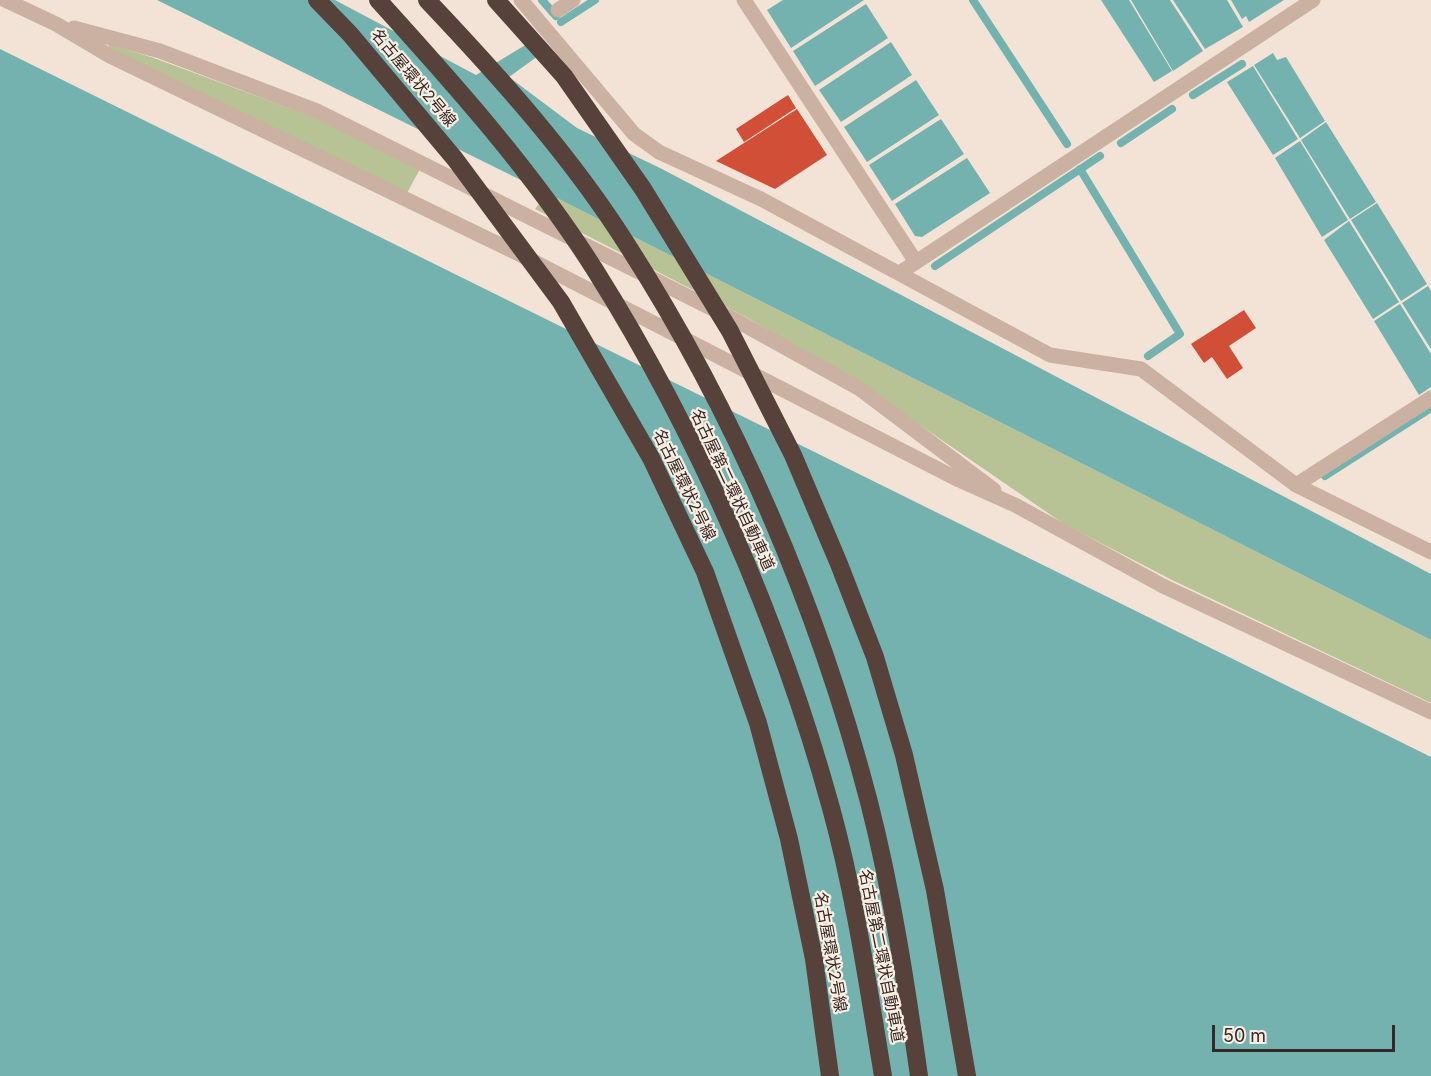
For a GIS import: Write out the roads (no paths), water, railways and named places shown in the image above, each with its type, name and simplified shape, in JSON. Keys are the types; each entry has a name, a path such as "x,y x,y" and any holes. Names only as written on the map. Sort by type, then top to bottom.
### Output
{"highway":[{"name":"名古屋環状2号線","path":"317,0 350,34 455,159 561,302 656,468 705,572 758,723 789,839 814,959 830,1076"},
{"name":"名古屋第二環状自動車道","path":"378,0 437,65 525,170 594,269 662,387 723,513 766,614 802,711 832,809 860,939 883,1076"},
{"name":"名古屋第二環状自動車道","path":"427,0 471,46 558,148 626,242 699,365 761,494 839,698 869,804 897,928 919,1076"},
{"path":"496,0 564,76 643,189 730,331 793,455 875,657 904,754 935,890 967,1076"}],"street":[{"path":"5,0 56,24 110,56 519,254 958,480 1015,505 1163,586 1431,712"},
{"path":"521,0 633,134 659,152 761,199 901,272 1050,355 1141,369 1296,485 1431,552"},
{"path":"558,10 573,0"},
{"path":"744,0 916,262"},
{"path":"901,272 1313,0"},
{"path":"56,24 160,51 317,111 596,250 739,322 860,388 1015,505"},
{"path":"1296,485 1431,398"}],"water":[{"path":"157,0 335,0 476,75 527,44 538,56 509,77 577,128 662,169 1431,574 1431,640 547,193"},
{"path":"783,0 864,0 791,48 767,10"},
{"path":"1101,0 1129,0 1172,71 1154,82"},
{"path":"1131,0 1170,0 1203,51 1173,71"},
{"path":"1173,0 1227,0 1243,27 1205,49"},
{"path":"1231,0 1284,0 1249,22 1246,16 1242,19"},
{"path":"866,4 888,38 815,86 793,51"},
{"path":"891,42 912,75 841,122 819,90"},
{"path":"0,49 1431,757 1431,1076 0,1076"},
{"path":"1273,53 1277,60 1286,57 1325,121 1300,138 1254,65"},
{"path":"1253,66 1298,139 1273,155 1227,82"},
{"path":"916,80 939,115 867,162 844,127"},
{"path":"941,119 964,154 892,201 869,165"},
{"path":"1326,122 1376,202 1350,219 1301,140"},
{"path":"1300,141 1348,220 1322,237 1275,158"},
{"path":"967,158 990,193 922,237 915,236 895,204"},
{"path":"1377,203 1427,284 1401,301 1351,220"},
{"path":"1349,221 1399,302 1373,319 1324,240"},
{"path":"1428,286 1431,291 1431,349 1402,303"},
{"path":"1400,304 1431,354 1431,387 1419,395 1374,321"}],"waterway":[{"path":"542,0 556,16"},
{"path":"561,22 595,0"},
{"path":"973,0 1067,144"},
{"path":"1193,95 1242,64"},
{"path":"1121,143 1172,109"},
{"path":"935,266 1100,156"},
{"path":"1080,169 1180,334 1148,356"},
{"path":"1325,476 1431,408"}]}
